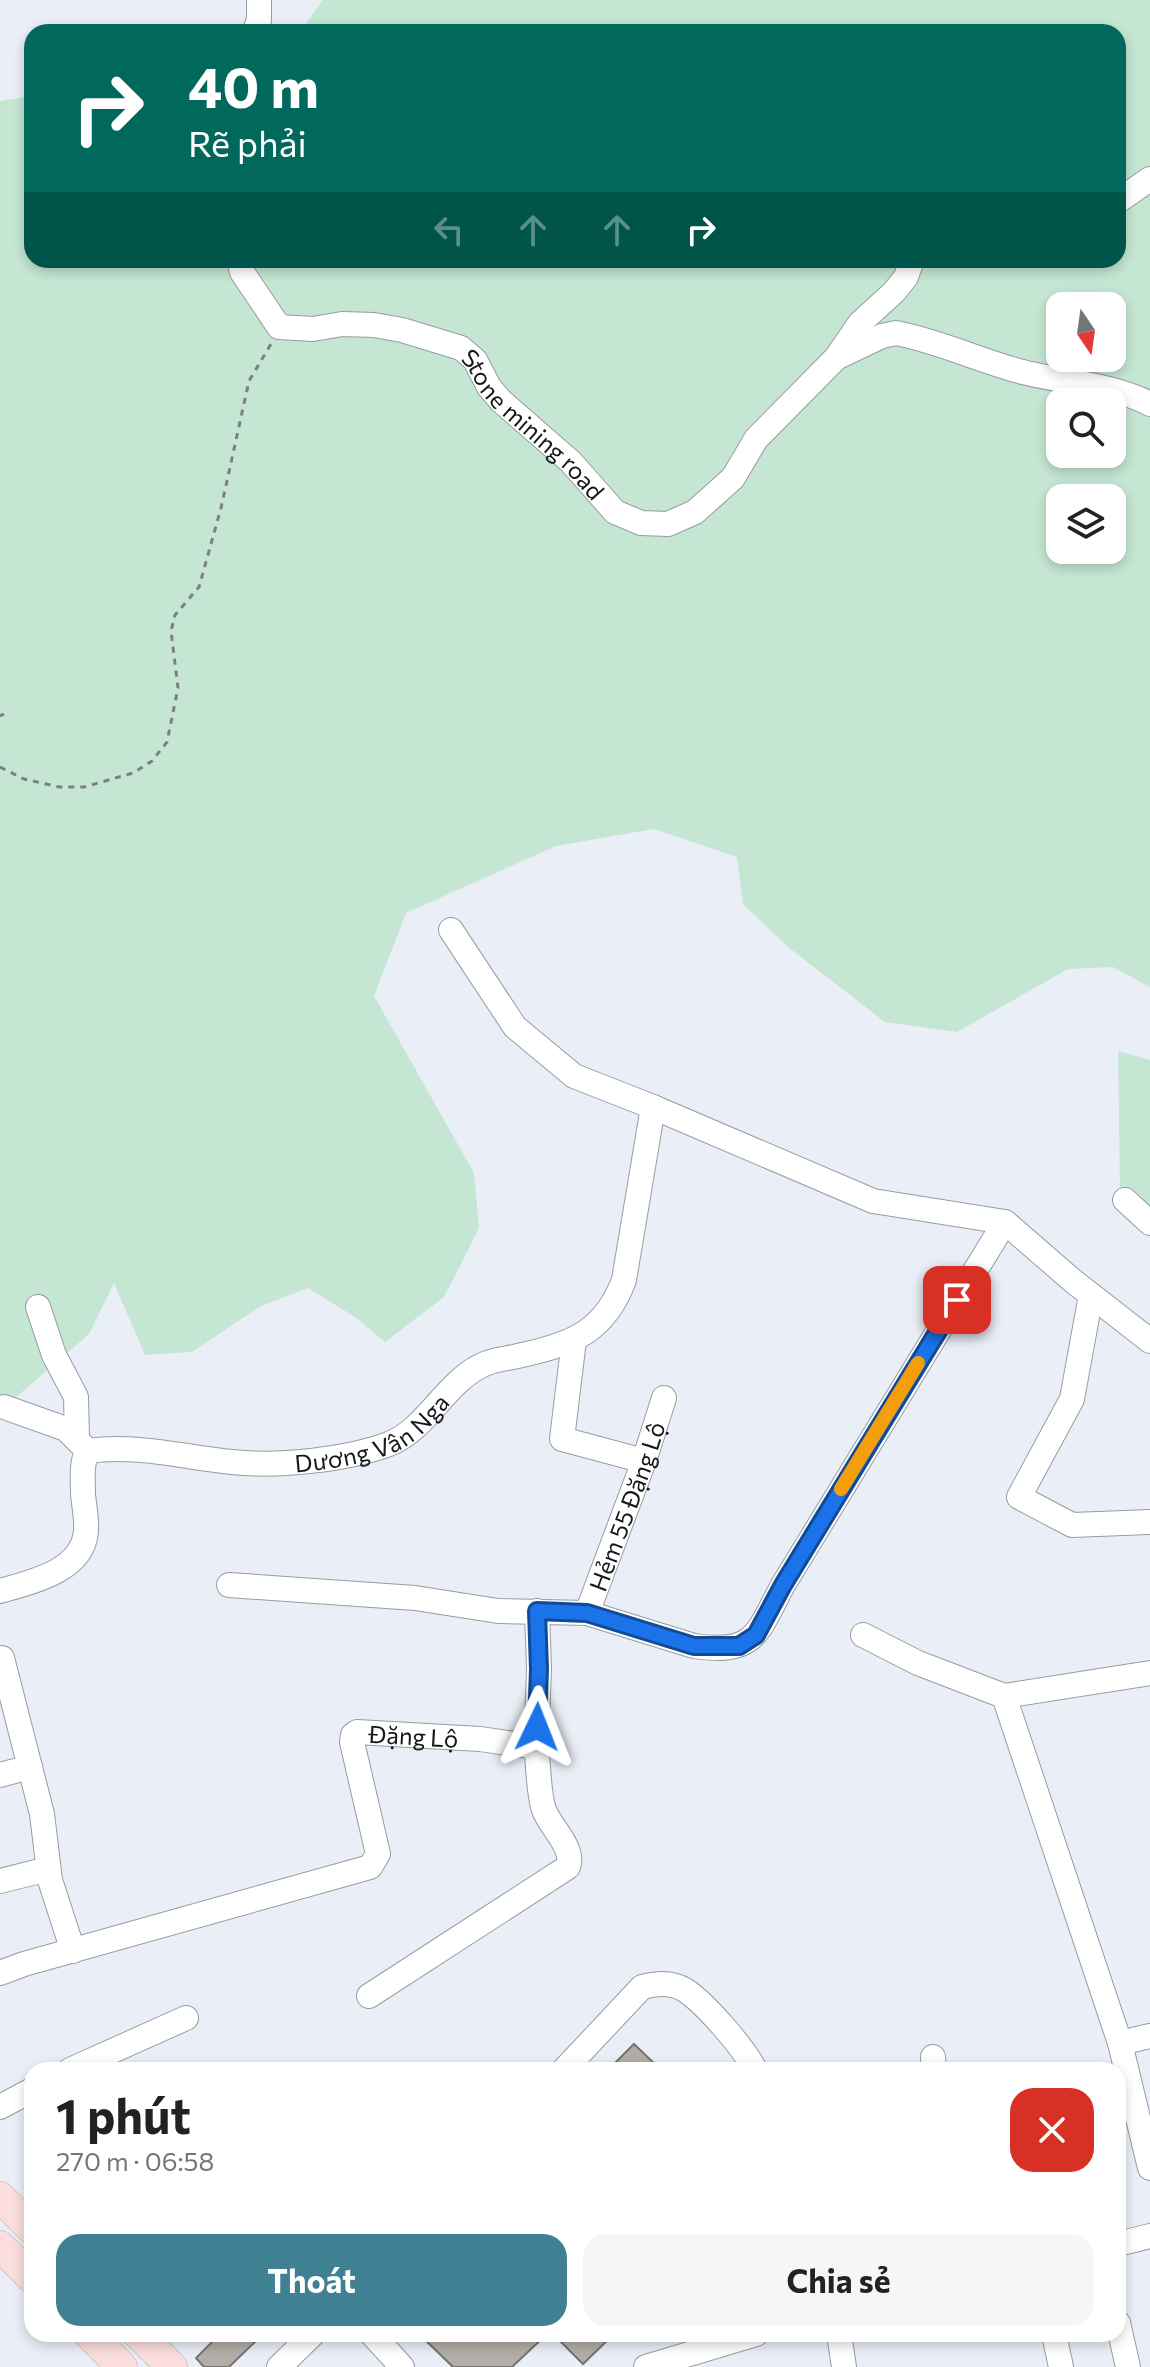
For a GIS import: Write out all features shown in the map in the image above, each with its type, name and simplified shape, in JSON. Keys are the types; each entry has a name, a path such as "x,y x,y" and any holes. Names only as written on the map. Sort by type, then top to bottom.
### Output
{"main road":[{"path":"0,2197 24,2221"},
{"path":"0,2246 24,2270"},
{"path":"97,2342 122,2367"},
{"path":"149,2342 172,2367"}],"street":[{"path":"257,24 259,0"},
{"path":"1126,196 1150,179"},
{"path":"241,268 279,327"},
{"name":"Stone mining road","path":"279,327 313,329 342,324 374,325 461,348 475,360 489,387 501,401 571,462 615,512 629,520 655,524 681,520 720,492 774,418 836,358 860,323 906,277 909,268"},
{"name":"Stone mining road","path":"836,358 882,336 896,333 1018,371 1071,383 1104,386 1150,404"},
{"path":"451,930 515,1027 574,1076 873,1201 1005,1222 1150,1341"},
{"name":"Dương Vân Nga","path":"82,1445 157,1450 251,1463 361,1452 407,1435 466,1376 485,1364 539,1352 574,1340 598,1325 617,1298 624,1280 653,1107"},
{"path":"1125,1200 1150,1223"},
{"path":"229,1585 415,1598 498,1611 587,1613 694,1646 739,1646 756,1635 783,1585 1005,1222"},
{"path":"1091,1295 1072,1399 1019,1497 1072,1525 1150,1522"},
{"path":"0,1591 32,1581 66,1565 82,1547 86,1525 76,1397 54,1355 38,1307"},
{"path":"574,1340 562,1439 644,1461"},
{"name":"Hẻm 55 Đặng Lộ","path":"587,1613 644,1461 664,1398"},
{"path":"4,1407 66,1429 82,1445"},
{"path":"369,1996 568,1867 567,1849 544,1809 536,1747 539,1669 537,1611"},
{"path":"863,1635 918,1663 1004,1696 1150,1673"},
{"path":"2,1658 42,1814 48,1869 73,1951"},
{"path":"1004,1696 1125,2062"},
{"name":"Đặng Lộ","path":"0,1973 370,1867 378,1854 352,1742 357,1732 480,1739 536,1747"},
{"path":"0,1775 30,1767"},
{"path":"0,1881 48,1869"},
{"path":"572,2062 642,1987 657,1983 685,1990 743,2047 751,2062"},
{"path":"88,2062 186,2018"},
{"path":"1120,2043 1150,2036"},
{"path":"1126,2068 1150,2168"},
{"path":"0,2107 24,2094"},
{"path":"1126,2242 1150,2236"},
{"path":"279,2367 305,2342"},
{"path":"379,2342 402,2367"},
{"path":"646,2367 687,2361 736,2342"},
{"path":"840,2342 844,2367"},
{"path":"1056,2342 1061,2367"},
{"path":"1122,2342 1128,2367"}],"path":[{"path":"0,767 24,779 59,787 84,787 133,773 152,761 167,742 178,688 171,631 175,615 199,587 221,508 249,381 279,327"}],"green space":[{"path":"323,0 1150,0 1150,987 1113,967 1068,969 957,1032 885,1022 788,947 743,904 737,857 654,829 556,846 406,913 374,996 474,1173 479,1228 444,1297 385,1342 355,1317 308,1288 259,1307 192,1352 145,1355 114,1283 89,1334 0,1411 0,101 24,97 24,268 1126,268 1126,24 306,24"},
{"path":"1118,1051 1150,1060 1150,1230 1120,1189"}],"building":[{"path":"634,2044 653,2062 616,2062"},
{"path":"212,2342 255,2342 229,2367 204,2367 196,2358"},
{"path":"427,2342 539,2342 512,2367 453,2367"},
{"path":"561,2342 606,2342 583,2364"}],"slow traffic":[{"path":"841,1489 918,1363"}],"route":[{"path":"537,1727 537,1611 587,1613 694,1646 710,1648 739,1646 756,1635 783,1585 957,1300"}]}
